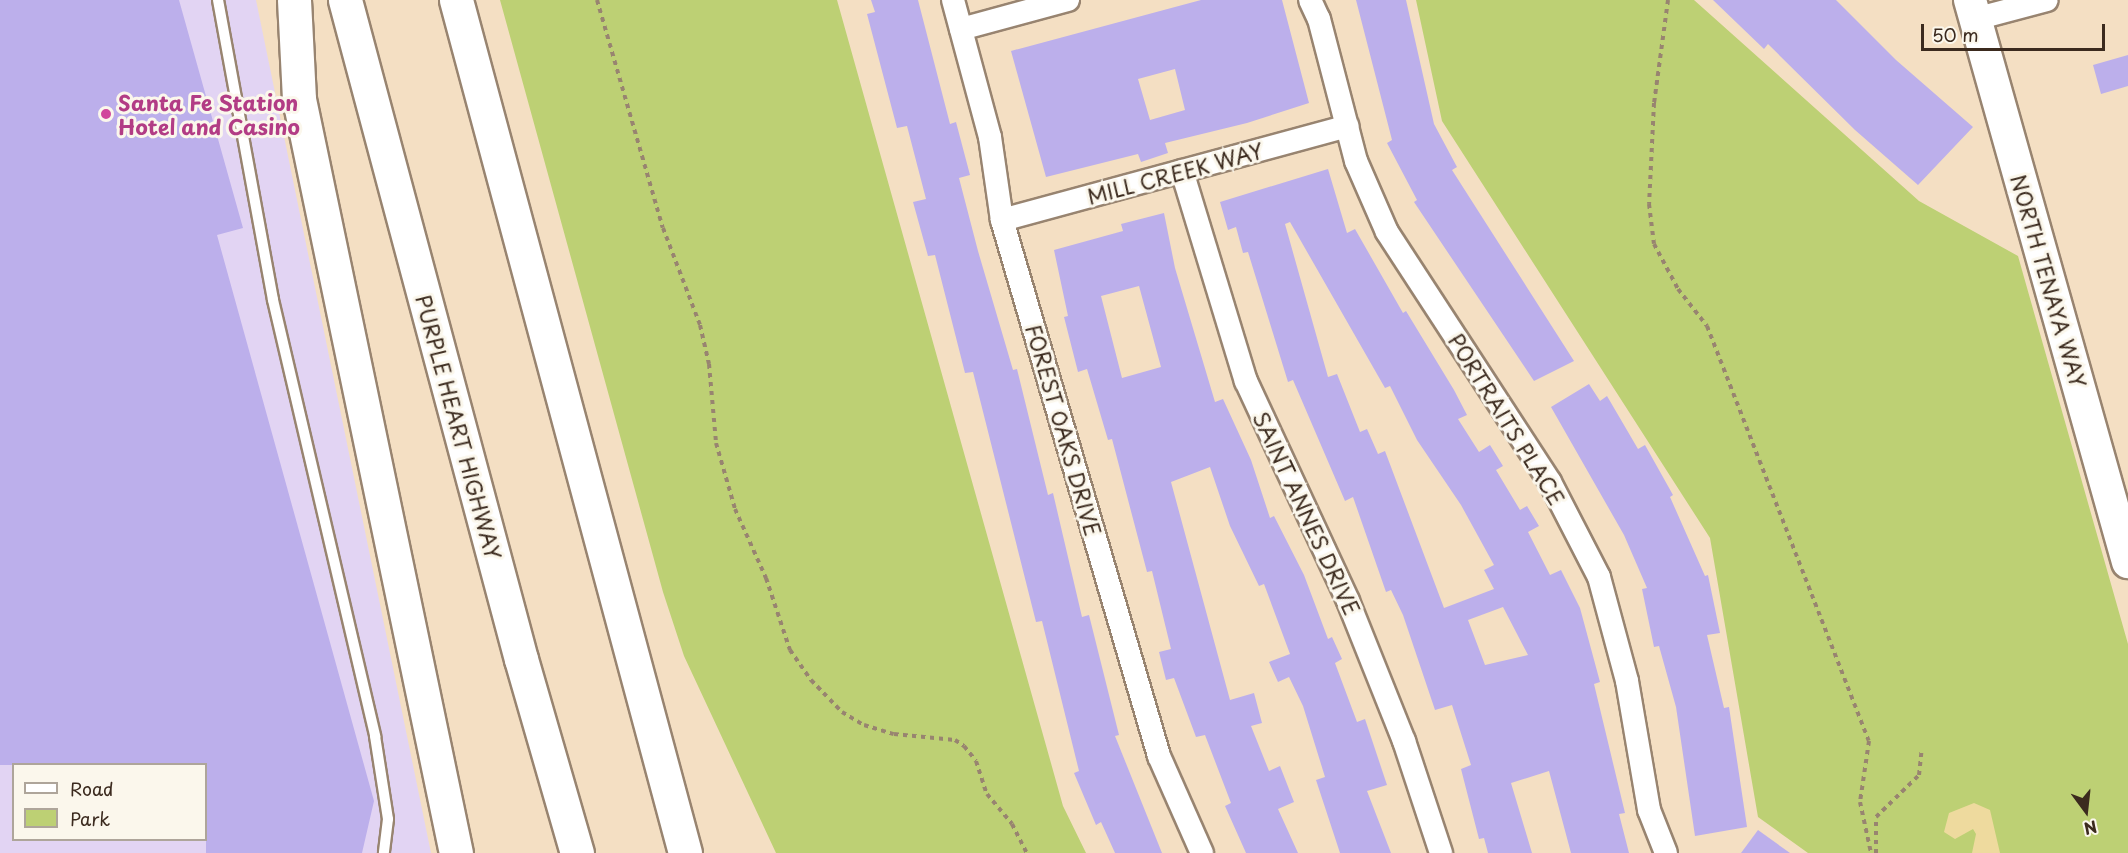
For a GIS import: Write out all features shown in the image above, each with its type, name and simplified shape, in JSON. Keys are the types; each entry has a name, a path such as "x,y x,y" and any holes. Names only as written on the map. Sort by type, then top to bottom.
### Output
{"highway":[{"path":"294,0 298,99 456,853"},
{"name":"PURPLE HEART HIGHWAY","path":"345,0 518,647 577,853"},
{"path":"456,0 685,853"}],"street":[{"name":"FOREST OAKS DRIVE","path":"952,0 990,137 1002,220 1160,756 1202,853"},
{"path":"961,29 1068,0"},
{"name":"PORTRAITS PLACE","path":"1310,0 1319,19 1356,161 1388,232 1550,482 1599,577 1628,681 1649,810 1665,853"},
{"path":"1972,10 2047,0"},
{"name":"NORTH TENAYA WAY","path":"1972,10 2128,562"},
{"name":"MILL CREEK WAY","path":"1002,220 1347,126"},
{"name":"SAINT ANNES DRIVE","path":"1182,171 1246,381 1348,601 1404,741 1441,853"}],"lane":[{"path":"218,0 273,300 375,736 388,819 384,853"}],"path":[{"path":"597,0 663,228 700,325 709,364 716,444 735,508 766,578 790,650 811,680 842,712 864,725 894,734 955,740 964,746 976,761 987,794 1012,824 1027,853"},
{"path":"1668,0 1648,204 1654,244 1678,289 1707,326 1869,741 1860,802 1873,853"},
{"path":"1873,853 1876,817 1919,775 1922,748"}],"shaded area":[{"path":"0,0 256,0 431,853 0,853"}],"green space":[{"path":"500,0 837,0 1063,806 1086,853 776,853 684,656 663,592"},
{"path":"1416,0 1694,0 1919,201 2018,256 2128,644 2128,853 1808,853 1758,817 1710,538 1442,121"}],"sand":[{"path":"1974,803 1990,810 2000,853 1972,853 1976,834 1973,829 1955,839 1944,832 1949,813"}],"building":[{"path":"0,0 179,0 243,228 217,235 374,801 362,853 206,853 207,763 12,763 12,765 0,765"},
{"path":"871,0 918,0 950,124 956,122 970,175 959,178 978,251 1013,370 1017,369 1048,495 1053,493 1082,617 1089,615 1119,735 1115,736 1162,853 1115,853 1101,822 1096,825 1074,773 1079,771 1042,621 1036,622 973,372 965,373 935,255 928,256 913,202 926,199 907,126 897,128 867,14 875,12"},
{"path":"1201,0 1282,0 1309,103 1247,123 1165,143 1168,153 1141,162 1138,154 1046,177 1011,51","holes":["1175,69 1185,110 1150,120 1138,79"]},
{"path":"1356,0 1406,0 1434,124 1457,167 1452,170 1574,361 1534,381 1414,202 1417,200 1387,143 1392,140"},
{"path":"1713,0 1836,0 1896,60 1973,127 1918,185 1855,130 1768,44 1764,49"},
{"path":"2128,55 2128,86 2101,94 2093,65"},
{"path":"1328,169 1347,233 1355,229 1403,313 1406,311 1454,390 1467,415 1458,419 1479,452 1490,445 1503,466 1496,470 1520,510 1527,506 1539,526 1528,532 1550,575 1561,570 1580,608 1600,682 1594,684 1625,813 1619,814 1629,853 1571,853 1549,771 1511,783 1532,853 1488,853 1484,838 1479,839 1461,769 1471,765 1452,705 1435,710 1403,615 1391,590 1386,592 1353,497 1345,501 1293,380 1288,382 1248,252 1243,253 1236,227 1228,230 1220,202","holes":["1290,222 1385,388 1390,386 1417,440 1461,505 1494,565 1484,570 1494,589 1444,608 1385,451 1378,454 1367,429 1360,432 1337,374 1328,377 1285,224","1503,607 1528,655 1485,665 1468,620"]},
{"path":"1164,213 1175,268 1215,402 1223,399 1251,460 1270,518 1274,516 1304,575 1328,639 1332,637 1342,659 1335,663 1357,722 1365,719 1387,785 1367,791 1391,853 1340,853 1316,780 1325,777 1303,706 1289,677 1278,682 1269,662 1290,654 1264,584 1259,586 1230,526 1210,467 1171,482 1230,700 1254,693 1262,723 1251,726 1269,771 1280,766 1294,802 1278,809 1298,853 1246,853 1225,806 1231,803 1205,735 1196,737 1174,678 1166,680 1159,652 1171,649 1152,571 1147,572 1112,439 1108,440 1087,369 1078,372 1064,317 1068,316 1054,250 1123,231 1121,224","holes":["1139,286 1161,367 1122,378 1101,296"]},
{"path":"1589,384 1600,401 1607,396 1638,449 1645,445 1673,495 1670,497 1705,576 1708,575 1720,633 1707,635 1724,708 1729,707 1747,827 1695,836 1676,707 1659,646 1654,647 1642,589 1647,588 1624,535 1551,407"},
{"path":"1758,830 1790,853 1741,853"}],"place":[{"name":"Santa Fe Station Hotel and Casino","path":"106,114"}]}
